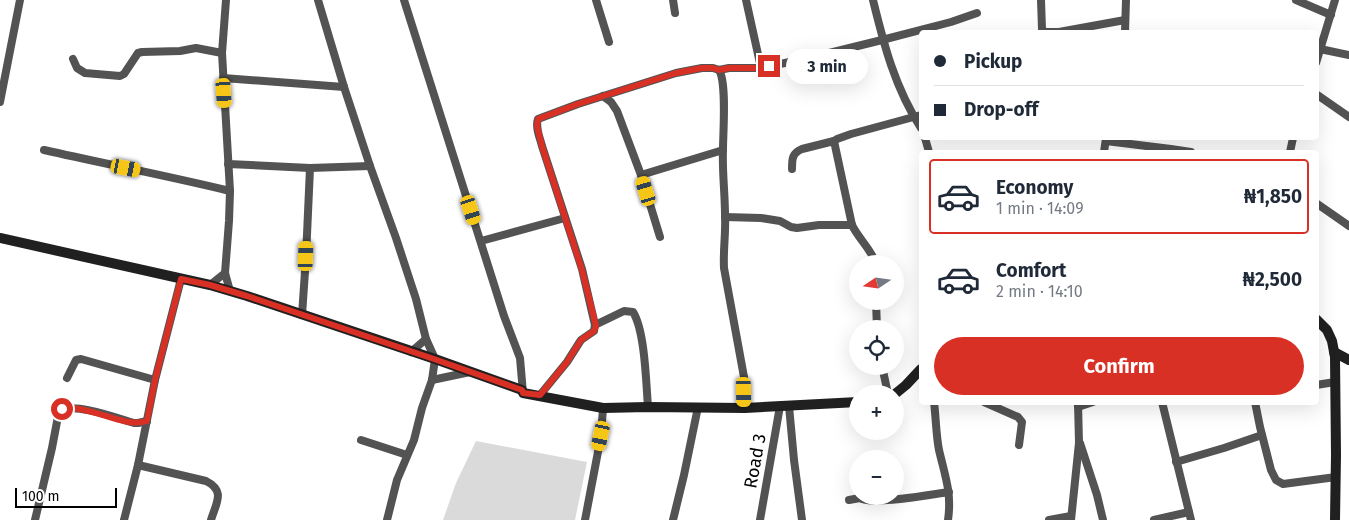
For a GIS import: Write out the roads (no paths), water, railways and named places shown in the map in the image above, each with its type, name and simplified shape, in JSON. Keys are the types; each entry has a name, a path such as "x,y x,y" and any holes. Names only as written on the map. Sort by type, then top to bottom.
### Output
{"main road":[{"path":"0,238 210,285 434,359 522,390 523,393 603,408 745,408 849,402"},
{"path":"1319,322 1332,341 1334,352 1336,520"},
{"path":"1334,352 1349,360"},
{"path":"904,387 919,371"}],"street":[{"path":"0,102 20,0"},
{"path":"226,0 222,53 230,191 225,273 230,291"},
{"path":"318,0 344,87 408,274 426,339 434,359 432,380 422,408 414,440 397,480 387,520"},
{"path":"404,0 504,316 520,358 523,393"},
{"path":"596,0 609,42"},
{"path":"673,0 675,13"},
{"path":"746,0 761,68"},
{"path":"792,169 793,158 797,151 918,116 889,63 873,0"},
{"path":"1040,0 1043,30"},
{"path":"1125,30 1126,0"},
{"path":"1296,0 1331,15"},
{"path":"1319,52 1335,0"},
{"path":"920,30 977,14"},
{"path":"1070,30 1126,20"},
{"path":"596,326 582,270 542,146 537,126 537,121 540,118 676,73 702,68 719,70 729,68 761,68 919,30"},
{"path":"73,59 77,68 85,73 120,76 124,74 138,53 142,52 180,51 196,48 222,53"},
{"path":"1320,49 1349,55"},
{"path":"719,70 722,76 724,102 722,150 725,217 724,274 744,377 745,408"},
{"path":"223,78 344,87"},
{"path":"603,96 611,102 617,111 641,175 660,237"},
{"path":"1319,96 1349,117"},
{"path":"1112,140 1178,150"},
{"path":"834,141 852,224 856,233 873,255"},
{"path":"44,150 230,191"},
{"path":"641,175 722,150"},
{"path":"228,164 310,168 370,166"},
{"path":"302,315 310,168"},
{"path":"1319,205 1349,226"},
{"path":"725,217 761,218 780,221 797,228 852,224"},
{"path":"481,241 565,218"},
{"path":"210,285 225,273"},
{"path":"124,520 138,464 155,380 181,279"},
{"path":"540,395 567,362 581,340 594,331 596,326 624,311 633,312 638,319 648,407"},
{"path":"411,352 426,339"},
{"path":"67,378 76,360 80,359 155,380"},
{"path":"432,380 470,372"},
{"path":"1319,385 1335,382"},
{"path":"934,405 939,448 949,492 950,507 948,520"},
{"path":"1049,520 1071,518 1079,439 1078,405"},
{"path":"1154,520 1190,516 1163,405"},
{"path":"1256,405 1274,478 1283,484 1336,477"},
{"path":"784,406 802,520"},
{"name":"Road 3","path":"760,520 784,406"},
{"path":"996,406 1018,417 1022,422 1019,445"},
{"path":"673,520 698,407"},
{"path":"35,520 59,411 73,408 134,423 147,421"},
{"path":"586,520 601,436 603,408"},
{"path":"1176,462 1262,436"},
{"path":"1079,439 1103,520"},
{"path":"361,440 407,455"},
{"path":"138,464 214,484 218,496 211,520"},
{"path":"904,497 949,492"}]}
